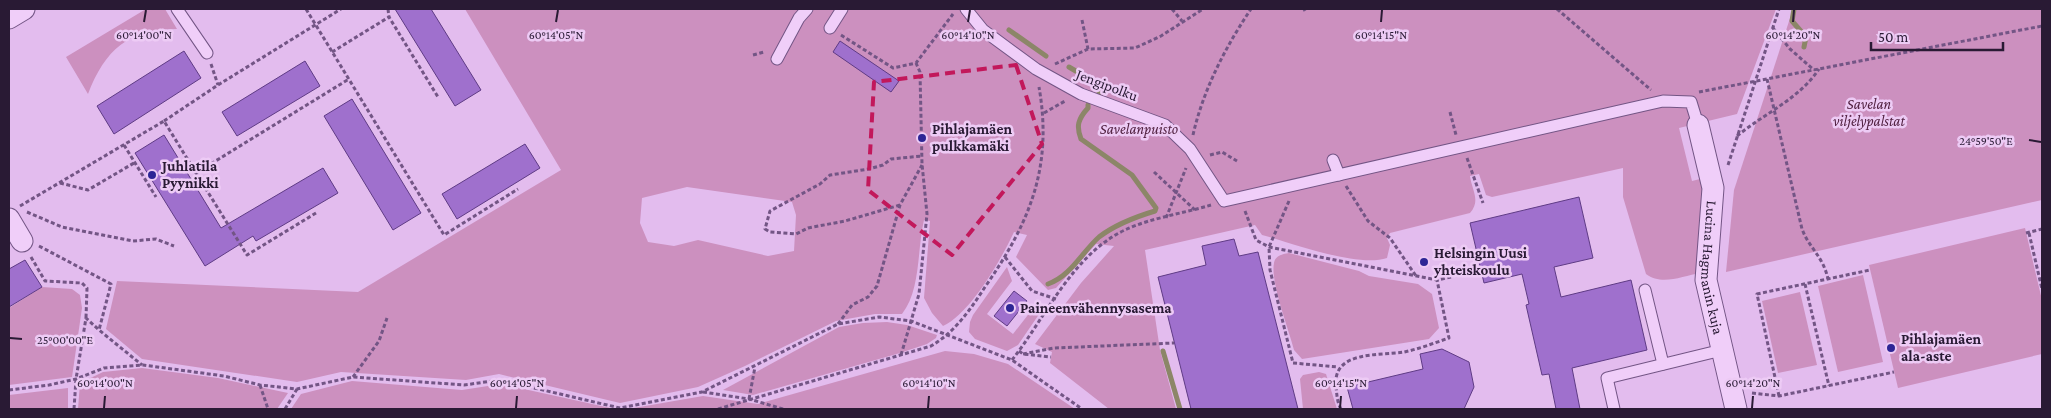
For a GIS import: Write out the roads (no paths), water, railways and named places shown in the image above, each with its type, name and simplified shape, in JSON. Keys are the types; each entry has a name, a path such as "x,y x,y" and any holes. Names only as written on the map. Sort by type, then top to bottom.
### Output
{"street":[{"path":"9,18 24,9"},
{"name":"Lucina Hagmanin kuja","path":"1698,125 1712,188 1706,280 1722,350 1742,402"},
{"path":"9,219 22,241"}],"lane":[{"path":"177,9 207,53"},
{"path":"777,59 800,18 808,9"},
{"path":"830,28 842,9"},
{"name":"Jengipolku","path":"966,9 983,30 1036,70 1081,94 1165,126 1194,154 1230,200 1339,175"},
{"path":"1334,160 1339,175 1663,101 1691,102 1698,125"},
{"path":"1645,290 1663,364"},
{"path":"1614,409 1607,378 1722,350"}],"waterway":[{"path":"1794,9 1792,21 1806,37 1804,47"},
{"path":"1009,30 1046,56"},
{"path":"1069,67 1096,83 1101,90 1099,93"},
{"path":"1048,284 1070,270 1105,232 1126,221 1155,211 1156,208 1132,175 1081,139 1079,123 1088,105"},
{"path":"1163,351 1180,409"}],"place":[{"name":"Pihlajamäen pulkkamäki","path":"922,138"},
{"name":"Juhlatila Pyynikki","path":"152,175"},
{"name":"Helsingin Uusi yhteiskoulu","path":"1424,262"},
{"name":"Paineenvähennysasema","path":"1010,308"},
{"name":"Pihlajamäen ala-aste","path":"1891,348"}],"park label":[{"name":"Savelan viljelypalstat","path":"1869,112"},
{"name":"Savelanpuisto","path":"1139,129"}]}
